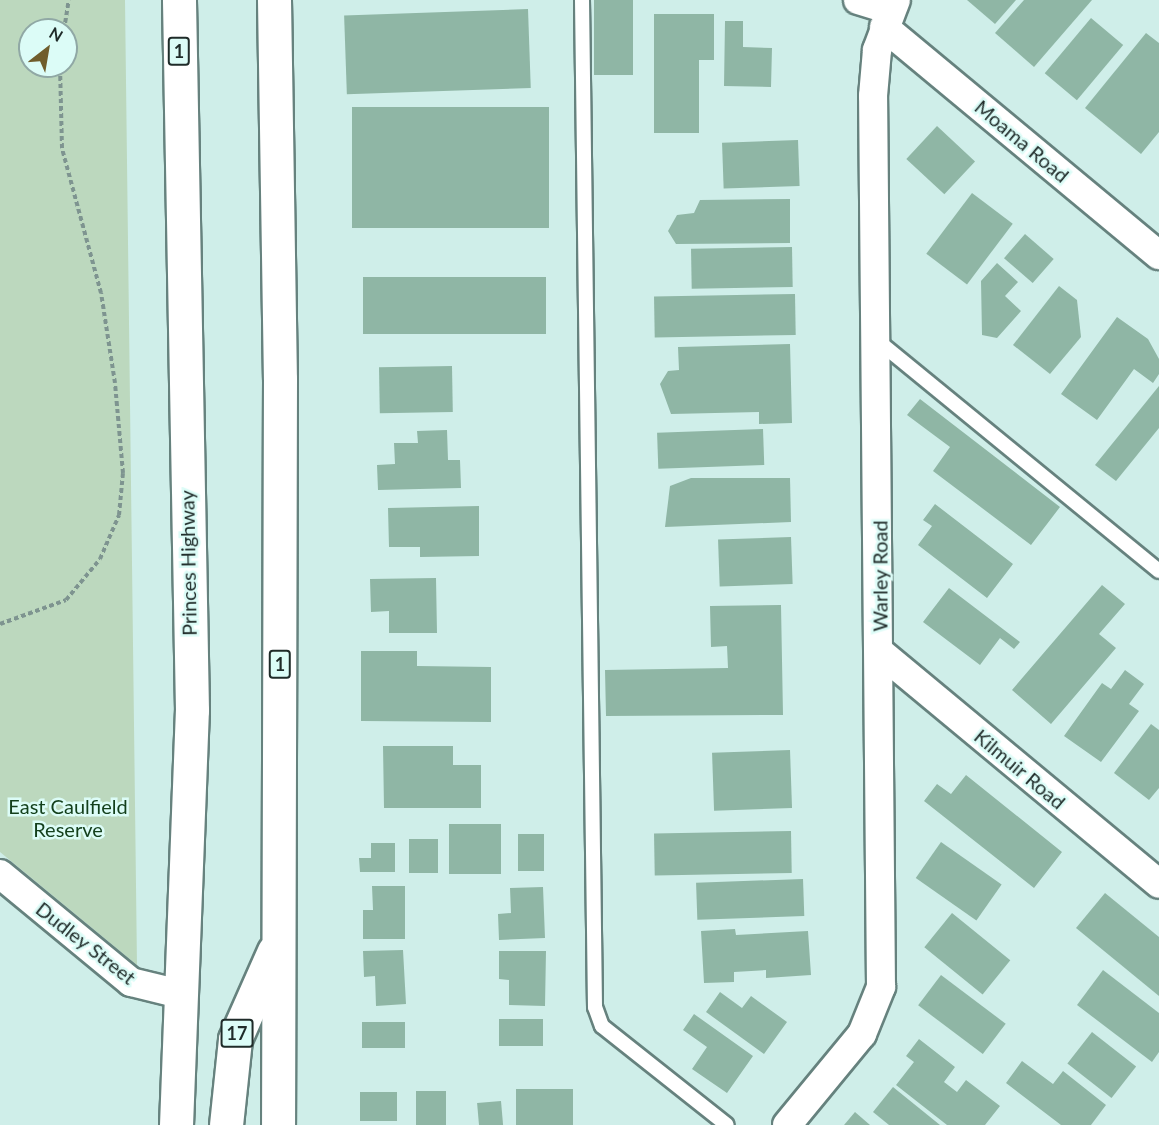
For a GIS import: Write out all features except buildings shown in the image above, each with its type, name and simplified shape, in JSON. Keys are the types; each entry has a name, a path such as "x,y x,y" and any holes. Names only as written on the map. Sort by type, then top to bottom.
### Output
{"highway":[{"name":"Princes Highway","path":"176,1125 192,710 178,0"},
{"name":"1","path":"274,0 280,379 275,949 278,1125"},
{"name":"17","path":"226,1125 235,1039 275,949"}],"street":[{"name":"Moama Road","path":"858,0 890,12 1159,255"},
{"name":"Warley Road","path":"787,1125 862,1034 879,1001 881,653 873,96 890,12"},
{"name":"Kilmuir Road","path":"881,653 1159,884"},
{"name":"Dudley Street","path":"0,874 131,982 180,994"}],"lane":[{"path":"582,0 596,1007 602,1026 727,1125"},
{"path":"878,340 1159,571"}],"path":[{"path":"66,18 69,0"},
{"path":"0,624 46,610 73,594 100,559 118,515 123,473 115,383 101,293 62,148 60,78"}],"green space":[{"name":"East Caulfield Reserve","path":"0,0 125,0 137,965 0,852"}]}
